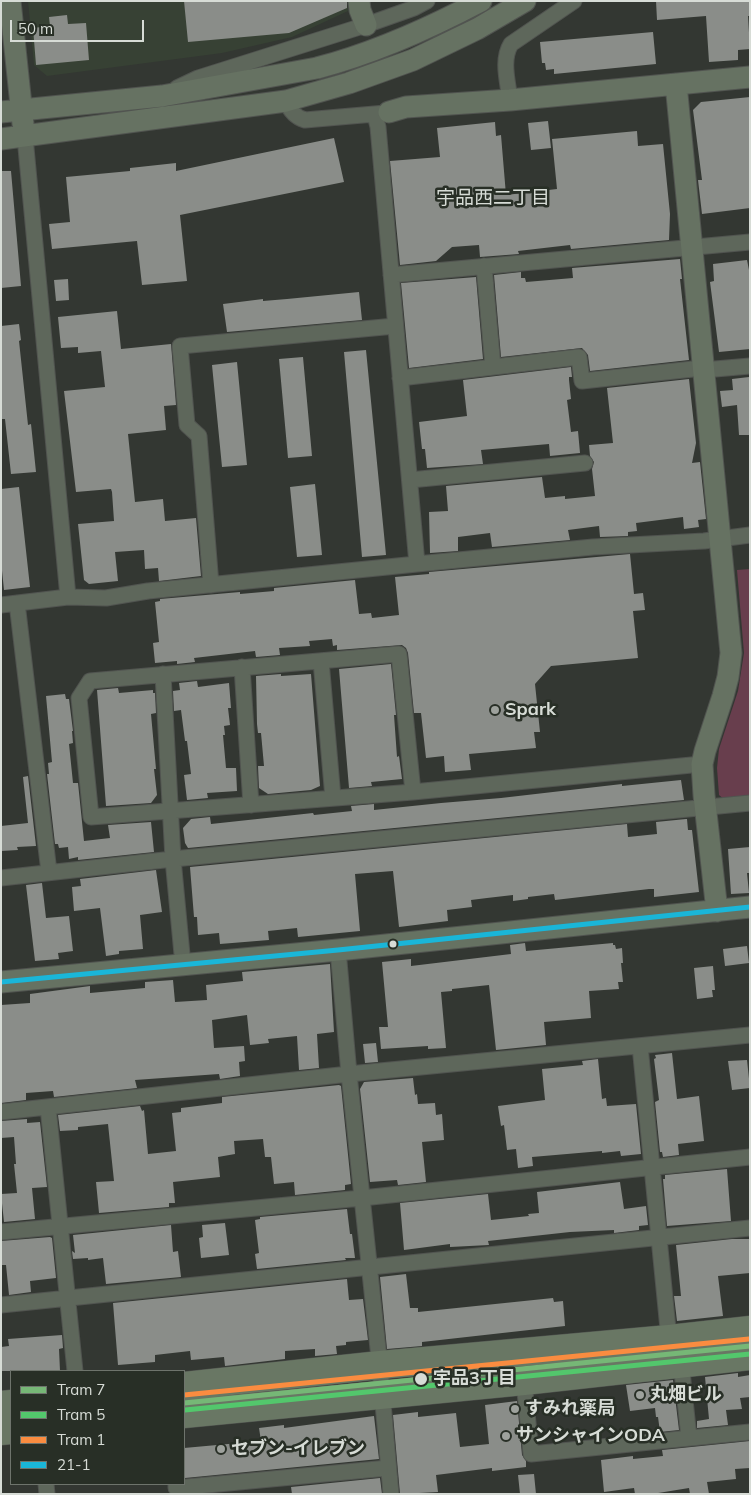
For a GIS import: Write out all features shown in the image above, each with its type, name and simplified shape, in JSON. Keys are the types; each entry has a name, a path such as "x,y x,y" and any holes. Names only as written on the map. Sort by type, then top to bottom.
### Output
{"highway":[{"path":"185,1414 524,1381 675,1350 750,1330"},
{"path":"185,1386 380,1365 675,1350 750,1356"}],"street":[{"path":"10,1 11,111 25,137 68,597"},
{"path":"360,1 360,10 366,25"},
{"path":"162,96 198,78 366,25 414,8 427,1"},
{"path":"11,111 162,96 318,68 350,59 404,38 481,1"},
{"path":"1,139 286,101 349,83 413,60 477,29 525,1"},
{"path":"510,100 506,51 511,44 574,1"},
{"path":"286,101 290,110 298,118 305,120 382,114 406,107 510,100 750,77"},
{"path":"676,84 729,632 730,664 723,696 702,764 717,911"},
{"path":"382,114 390,275 417,564"},
{"path":"390,275 750,242"},
{"path":"484,266 493,367"},
{"path":"211,585 199,436 187,425 180,346 395,326"},
{"path":"400,378 579,357 582,381 750,366"},
{"path":"410,480 585,463"},
{"path":"1,605 68,597 106,598 148,590 593,547 720,539 750,535"},
{"path":"17,604 50,872"},
{"path":"413,792 400,654 90,681 78,698 91,817 413,792 702,764"},
{"path":"321,660 332,798"},
{"path":"242,667 251,805"},
{"path":"163,674 173,859 183,965"},
{"path":"1,878 173,859 750,803"},
{"path":"1,982 338,950 750,907"},
{"path":"338,950 349,1074 380,1365 391,1494"},
{"path":"1,1112 349,1074 750,1035"},
{"path":"640,1046 659,1237 689,1438"},
{"path":"48,1108 75,1370"},
{"path":"1,1232 362,1198 750,1157"},
{"path":"1,1305 750,1228"},
{"path":"524,1381 531,1454 750,1432"},
{"path":"176,1485 176,1488 388,1468"}],"shaded area":[{"path":"28,1 347,1 348,11 292,37 222,53 47,76 34,65"},
{"path":"750,569 750,798 726,801 719,795 717,768 719,749 738,691 744,653 737,570"}],"building":[{"path":"184,1 347,1 347,8 289,33 188,42"},
{"path":"656,1 750,1 750,16 748,16 750,49 738,50 738,60 709,62 706,16 657,20"},
{"path":"67,15 68,24 86,23 89,60 36,65 33,28 50,26 49,17"},
{"path":"653,32 656,64 554,74 554,69 546,70 545,63 542,63 540,42"},
{"path":"750,97 750,208 702,214 698,180 702,180 693,110 701,102"},
{"path":"548,121 551,148 531,150 528,123"},
{"path":"495,122 496,136 501,135 506,195 557,189 552,139 637,131 638,146 663,144 670,214 669,240 571,249 570,245 518,251 519,254 480,257 479,245 452,247 436,261 400,265 390,161 440,157 437,128"},
{"path":"334,138 344,182 180,215 187,281 142,285 137,241 52,249 49,224 70,222 66,177 130,171 130,168 176,163 176,171"},
{"path":"1,171 11,171 21,286 1,288"},
{"path":"680,259 682,279 680,279 689,360 590,371 588,355 582,348 501,357 494,275 521,272 521,278 525,278 526,282 573,278 572,268"},
{"path":"747,260 750,275 750,349 719,352 710,282 714,281 713,264"},
{"path":"476,277 483,359 409,368 401,283"},
{"path":"68,279 69,300 56,301 54,280"},
{"path":"359,292 362,320 227,332 223,304"},
{"path":"117,311 121,349 171,344 176,405 164,406 166,430 128,434 135,502 163,499 165,521 196,518 201,576 159,581 158,568 145,569 144,550 115,552 118,581 89,584 84,580 78,524 114,521 112,492 111,489 76,492 64,391 105,387 101,351 78,353 78,347 61,348 58,317"},
{"path":"19,324 21,340 19,341 28,425 31,424 36,472 11,474 5,419 1,419 1,326"},
{"path":"366,350 386,555 362,557 344,352"},
{"path":"303,357 312,456 288,458 279,359"},
{"path":"237,362 247,465 222,467 212,365"},
{"path":"571,367 572,377 569,377 569,380 571,399 567,400 571,432 578,431 580,453 550,456 549,444 481,450 483,464 427,468 425,449 422,449 419,422 467,416 463,380"},
{"path":"749,377 750,435 739,435 737,405 722,407 720,391 733,390 732,379"},
{"path":"689,379 696,443 692,463 700,462 706,519 698,520 699,527 684,529 683,517 636,523 637,531 628,532 628,536 600,537 599,526 568,530 570,540 492,547 490,533 458,537 458,551 430,553 429,512 448,511 446,486 542,477 545,498 565,496 565,499 595,496 592,469 594,462 590,456 589,445 613,443 607,388"},
{"path":"315,484 322,555 297,557 290,487"},
{"path":"19,487 30,587 4,590 1,561 1,489"},
{"path":"630,554 634,594 643,593 645,610 633,611 638,658 551,666 535,684 540,732 534,732 536,748 469,754 471,770 445,772 444,756 426,758 421,713 414,713 408,653 402,645 337,650 337,645 333,646 332,639 309,641 310,646 279,648 280,655 256,657 255,651 194,658 195,662 177,664 177,661 155,663 153,643 159,642 155,602 160,601 160,599 274,591 274,588 355,580 359,614 371,613 372,618 399,615 395,577 429,574 429,572"},
{"path":"391,664 396,715 394,715 397,757 399,756 402,779 371,782 372,786 349,788 339,669"},
{"path":"281,674 281,676 311,674 320,786 311,790 268,794 259,788 258,766 264,766 261,733 258,733 257,724 256,676"},
{"path":"197,681 198,687 229,683 231,708 228,708 230,725 224,726 225,735 223,735 226,768 236,768 237,791 207,793 208,798 187,800 184,775 191,774 187,741 185,741 181,710 174,711 173,691 180,690 179,683"},
{"path":"118,688 119,693 153,690 153,693 155,693 156,713 151,714 157,795 151,803 106,806 97,690"},
{"path":"65,694 66,699 69,699 73,731 73,743 69,744 73,783 78,783 84,841 110,838 108,825 151,822 154,852 78,860 78,857 69,859 68,847 59,848 58,844 55,844 47,774 49,774 48,763 52,762 46,696"},
{"path":"28,776 36,846 17,847 18,850 1,851 1,826 28,823 23,777"},
{"path":"681,780 684,800 188,848 185,843 183,828 191,819 210,817 211,824 313,813 314,815 352,811 351,806 374,804 374,810 622,784 622,786"},
{"path":"687,819 688,830 692,830 699,892 654,897 654,889 649,889 555,900 554,894 513,901 513,895 487,898 471,900 472,907 447,910 448,921 399,927 393,871 355,874 360,931 298,937 297,928 268,931 269,940 220,944 219,933 198,935 197,917 194,917 190,867 627,824 628,837 657,834 656,822"},
{"path":"750,847 750,873 747,873 749,893 731,894 728,849"},
{"path":"156,870 162,912 140,915 143,949 119,951 119,954 106,956 100,908 74,911 72,887 81,886 80,879"},
{"path":"42,883 46,918 69,916 73,951 58,953 59,959 35,961 26,885"},
{"path":"525,943 526,951 613,943 616,949 622,948 623,982 618,982 619,989 589,991 591,1018 544,1022 546,1045 496,1050 489,985 441,992 446,1048 428,1049 428,1046 381,1049 379,1027 388,1027 382,962 411,959 411,966 511,954 510,945"},
{"path":"747,946 749,963 725,966 723,949"},
{"path":"330,964 334,1032 317,1034 319,1068 299,1070 297,1036 268,1039 269,1043 250,1045 247,1015 212,1020 214,1048 244,1046 245,1061 239,1062 240,1076 220,1079 219,1074 135,1080 137,1088 54,1097 53,1091 26,1093 26,1100 1,1103 1,1005 30,1003 30,994 90,986 90,993 145,988 145,982 173,980 175,1002 207,1000 206,985 243,981 242,972"},
{"path":"713,966 715,990 712,990 713,997 697,999 694,968"},
{"path":"376,1043 378,1062 365,1063 363,1044"},
{"path":"672,1053 677,1099 699,1096 704,1141 678,1144 679,1155 663,1157 662,1152 660,1152 655,1102 659,1100 654,1059 656,1058 655,1055"},
{"path":"598,1059 602,1099 606,1098 607,1106 636,1104 641,1154 621,1156 620,1151 602,1153 602,1151 532,1157 533,1166 518,1168 516,1149 507,1150 504,1125 501,1126 498,1106 545,1100 542,1069 583,1065 582,1061"},
{"path":"747,1060 750,1088 732,1090 728,1061"},
{"path":"413,1078 418,1104 435,1103 436,1115 442,1114 444,1140 422,1142 426,1182 398,1185 397,1180 370,1182 360,1089 364,1082"},
{"path":"341,1086 351,1184 345,1185 345,1190 295,1195 294,1182 274,1184 271,1157 265,1157 263,1139 234,1141 235,1154 218,1157 220,1177 173,1182 175,1203 169,1203 169,1207 99,1213 96,1182 114,1181 108,1124 78,1127 78,1130 60,1131 58,1115 140,1106 142,1111 144,1110 148,1154 176,1151 172,1113 181,1112 181,1108 222,1103 222,1097"},
{"path":"27,1119 27,1123 40,1122 47,1187 32,1188 35,1219 4,1222 1,1194 17,1193 14,1137 1,1138 1,1121"},
{"path":"727,1169 731,1221 667,1226 663,1179 665,1179 665,1175"},
{"path":"620,1182 624,1209 646,1206 648,1225 639,1226 639,1230 614,1233 614,1230 570,1232 488,1241 489,1245 450,1247 450,1244 404,1250 400,1203 488,1194 491,1220 529,1216 528,1214 539,1213 537,1192"},
{"path":"347,1209 355,1258 257,1269 255,1254 259,1253 255,1220 260,1219 260,1217"},
{"path":"225,1223 229,1255 201,1258 199,1238 203,1237 202,1225"},
{"path":"171,1225 173,1252 178,1251 181,1277 106,1284 103,1258 73,1259 72,1251 75,1253 73,1235"},
{"path":"52,1238 56,1278 30,1281 31,1292 9,1295 6,1265 1,1265 1,1241"},
{"path":"750,1239 750,1273 718,1276 723,1316 677,1321 674,1296 681,1296 676,1245"},
{"path":"406,1274 410,1308 418,1308 418,1312 553,1298 554,1302 563,1301 565,1326 422,1342 422,1346 387,1349 380,1277"},
{"path":"347,1279 349,1300 363,1299 368,1340 346,1342 346,1345 336,1346 337,1354 315,1356 315,1349 285,1351 285,1359 225,1366 224,1357 191,1360 190,1351 155,1355 155,1362 118,1365 113,1303"},
{"path":"62,1335 63,1348 59,1349 60,1370 1,1371 1,1347 9,1346 8,1339"},
{"path":"738,1373 738,1377 750,1375 750,1397 740,1398 742,1409 726,1410 728,1425 697,1428 697,1421 709,1419 705,1377"},
{"path":"673,1380 679,1430 660,1432 655,1408 630,1411 626,1385"},
{"path":"517,1401 522,1455 526,1461 526,1467 492,1471 492,1468 436,1475 438,1492 400,1494 393,1415 418,1412 418,1417 456,1413 460,1447 489,1444 485,1405"},
{"path":"374,1416 379,1459 185,1478 185,1448 261,1441 259,1428 284,1425 284,1428"},
{"path":"750,1441 750,1468 735,1469 736,1479 707,1482 709,1494 690,1494 689,1488 652,1494 635,1494 634,1488 604,1492 601,1460 633,1456 633,1459 663,1456 662,1450"},
{"path":"534,1474 536,1494 520,1494 518,1475"},
{"path":"380,1478 382,1494 292,1494 291,1487"}],"tram line":[{"name":"1","path":"185,1395 749,1339"},
{"name":"7","path":"185,1403 750,1346"},
{"name":"5","path":"185,1410 750,1354"}],"transit line":[{"name":"21-1","path":"1,982 338,950 750,907"}],"place":[{"name":"Spark","path":"495,710"},
{"name":"宇品3丁目","path":"421,1379"},
{"name":"丸畑ビル","path":"640,1395"},
{"name":"すみれ薬局","path":"515,1409"},
{"name":"サンシャインODA","path":"506,1436"},
{"name":"セブン-イレブン","path":"221,1449"}],"district":[{"name":"宇品西二丁目","path":"493,198"}]}
